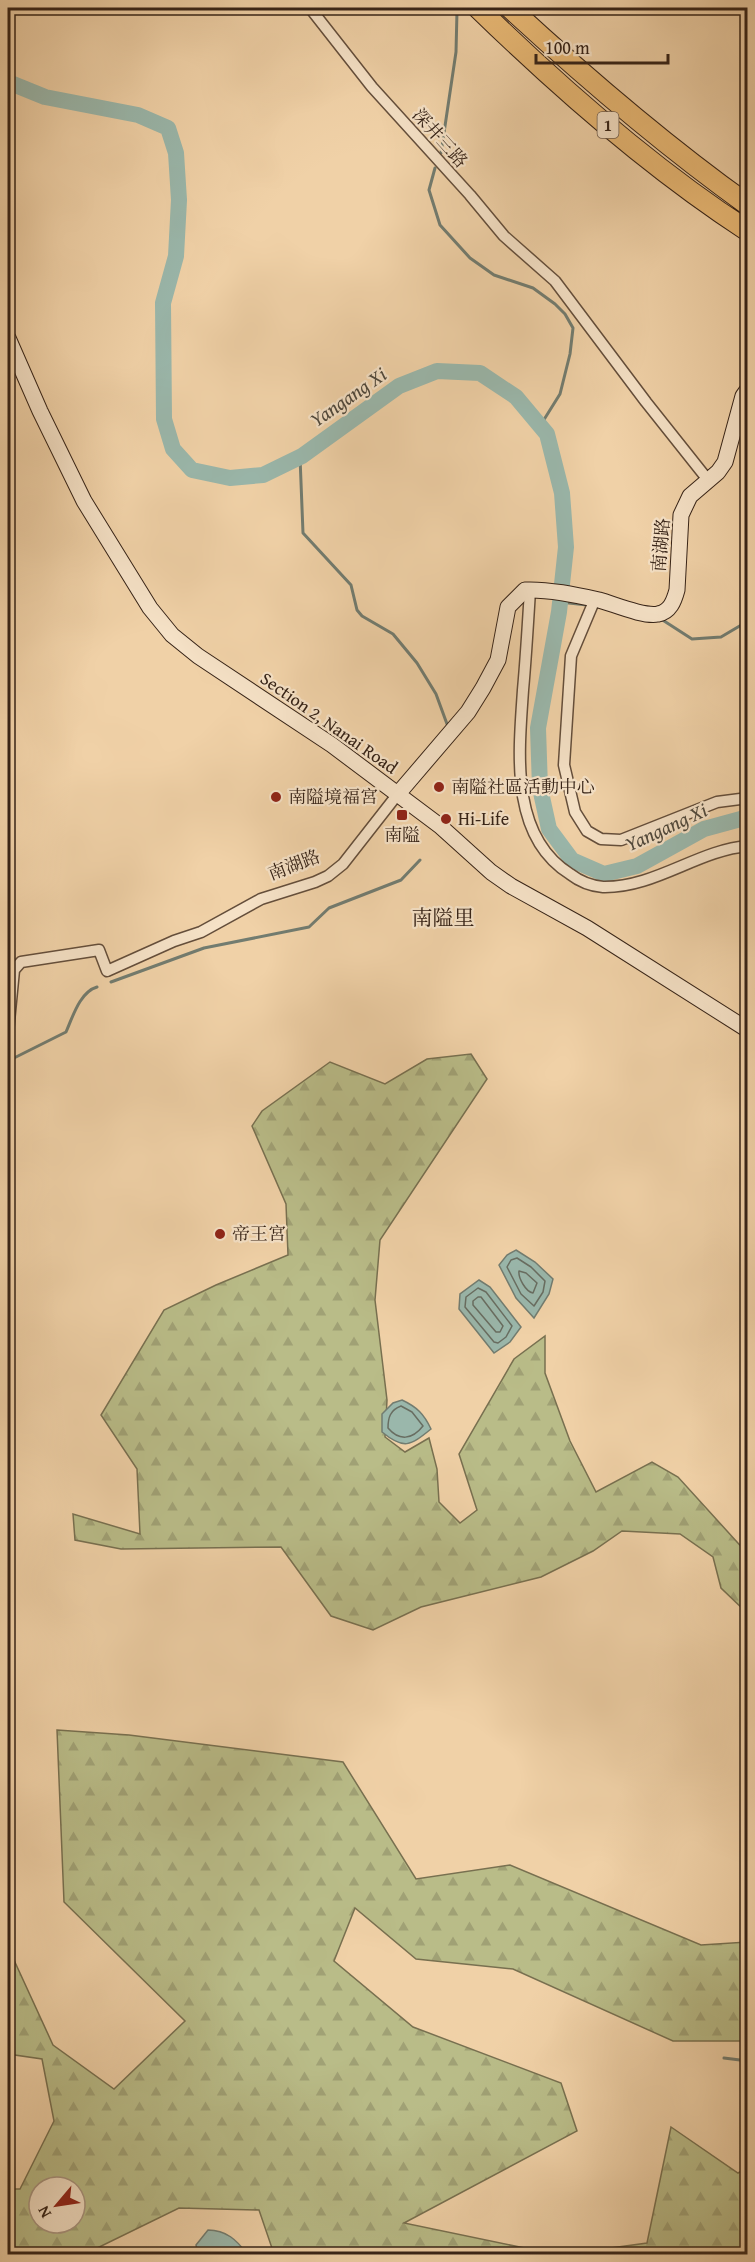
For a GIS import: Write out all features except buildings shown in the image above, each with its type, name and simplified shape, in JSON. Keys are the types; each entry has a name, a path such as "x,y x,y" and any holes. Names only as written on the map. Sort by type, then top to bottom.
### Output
{"highway":[{"name":"1","path":"478,8 604,121 747,231"},
{"name":"1","path":"510,8 630,115 747,205"}],"street":[{"name":"深井三路","path":"310,8 372,87 504,236 555,281 708,480"},
{"name":"Section 2, Nanai Road","path":"8,338 84,501 150,608 172,635 198,656 332,745 440,826 491,872 511,886 587,928 747,1030"},
{"name":"南湖路","path":"595,599 647,614 659,614 668,609 674,601 677,590 681,515 690,496 718,472 725,462 743,396 747,389"},
{"name":"南湖路","path":"8,1032 14,970 21,962 99,950 107,971 174,941 201,932 261,899 315,882 343,864 397,795 468,712 498,660 508,607 525,590 530,590"},
{"path":"747,798 717,802 621,840 601,839 587,831 575,812 564,765 572,656 595,599 530,590 519,756 523,794 532,831 545,853 559,868 579,880 602,887 632,884 709,855 747,846"}],"green space":[{"path":"471,1054 487,1079 380,1240 375,1300 387,1400 385,1437 405,1452 429,1438 437,1469 439,1502 460,1523 477,1510 459,1454 514,1359 545,1336 545,1373 570,1441 596,1492 652,1462 678,1477 747,1553 747,1609 745,1611 721,1588 713,1557 680,1534 622,1531 593,1551 541,1577 421,1607 373,1630 331,1616 281,1547 121,1549 75,1540 73,1514 140,1534 137,1469 101,1415 164,1310 288,1255 286,1204 252,1126 262,1111 330,1062 385,1084 427,1059"},
{"path":"57,1730 129,1735 343,1762 416,1879 510,1865 701,1945 747,1942 747,2041 673,2041 513,1969 416,1959 355,1908 334,1961 413,2027 561,2083 577,2131 404,2223 553,2254 274,2254 259,2210 179,2208 85,2254 8,2254 8,2189 20,2189 27,2175 54,2121 42,2059 8,2054 8,1947 53,2045 114,2089 185,2021 64,1902"},
{"path":"671,2127 738,2173 747,2168 747,2254 567,2254 647,2243"}],"water":[{"path":"516,1250 535,1262 553,1279 549,1294 534,1318 516,1298 499,1265 507,1255"},
{"path":"479,1280 490,1287 521,1327 510,1342 494,1353 459,1309 460,1294"},
{"path":"402,1400 420,1412 431,1429 407,1444 396,1442 382,1432 382,1414 393,1403"},
{"path":"208,2230 214,2230 230,2237 247,2254 198,2254 196,2245"}],"waterway":[{"path":"441,153 456,52 457,11"},
{"name":"Yangang Xi","path":"8,82 45,97 138,115 168,128 176,153 179,200 176,256 163,303 164,419 173,449 192,470 230,478 263,475 302,456 399,386 437,371 480,373 516,397 547,434 562,493 566,547 559,612 538,728 540,788 549,829 572,860 604,874 637,866 704,829 748,817"},
{"path":"435,168 429,190 440,225 470,258 494,275 533,288 555,304 565,314 573,328 570,354 560,394 540,426"},
{"path":"300,457 303,533 351,585 357,610 362,616 393,634 417,663 436,694 447,724"},
{"path":"560,602 587,605"},
{"path":"661,619 692,639 721,637 743,624 748,613"},
{"path":"111,982 204,948 309,927 329,908 401,880 420,860"},
{"path":"8,1061 66,1032 82,999 97,987"},
{"path":"724,2058 748,2061"}],"place":[{"name":"南隘社區活動中心","path":"439,787"},
{"name":"南隘境福宮","path":"276,797"},
{"name":"南隘","path":"402,815"},
{"name":"Hi-Life","path":"446,819"},
{"name":"帝王宮","path":"220,1234"}],"district":[{"name":"南隘里","path":"443,918"}]}
